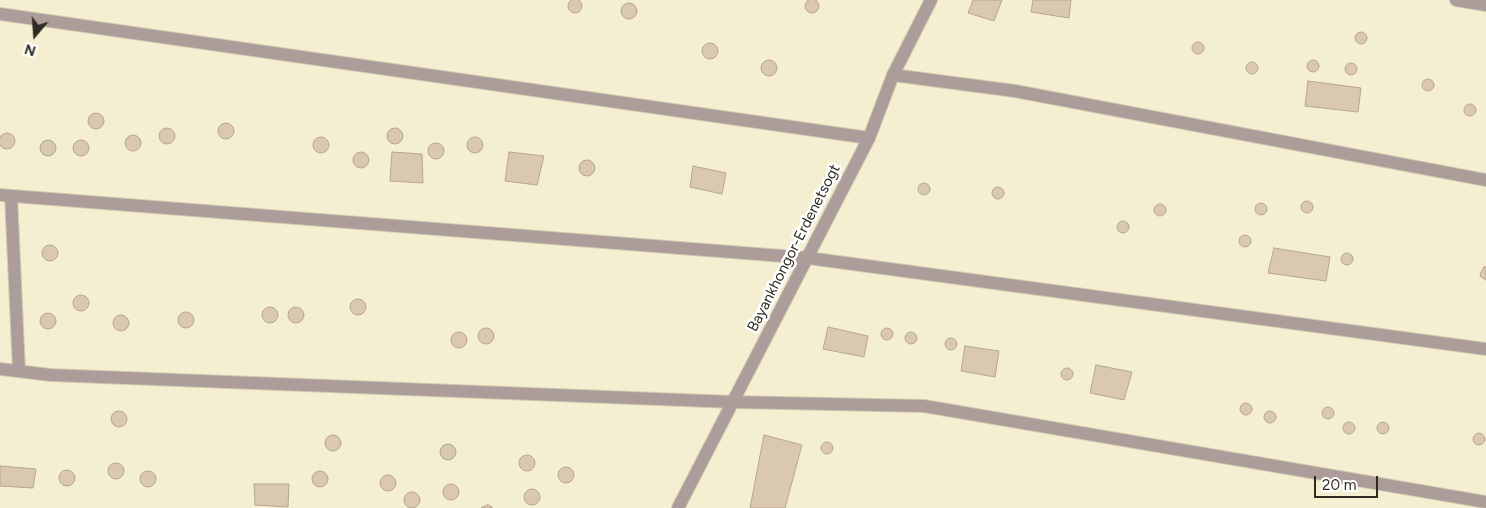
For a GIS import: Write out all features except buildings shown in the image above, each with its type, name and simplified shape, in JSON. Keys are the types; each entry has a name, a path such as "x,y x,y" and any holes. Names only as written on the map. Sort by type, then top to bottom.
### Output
{"street":[{"name":"Bayankhongor-Erdenetsogt","path":"678,508 869,138 893,75 931,0"},
{"path":"1456,0 1486,5"},
{"path":"0,14 869,138"},
{"path":"893,75 1015,91 1486,180"},
{"path":"19,371 5,196 808,258 1486,349"},
{"path":"0,369 71,376 733,402 924,406 1486,502"}]}
